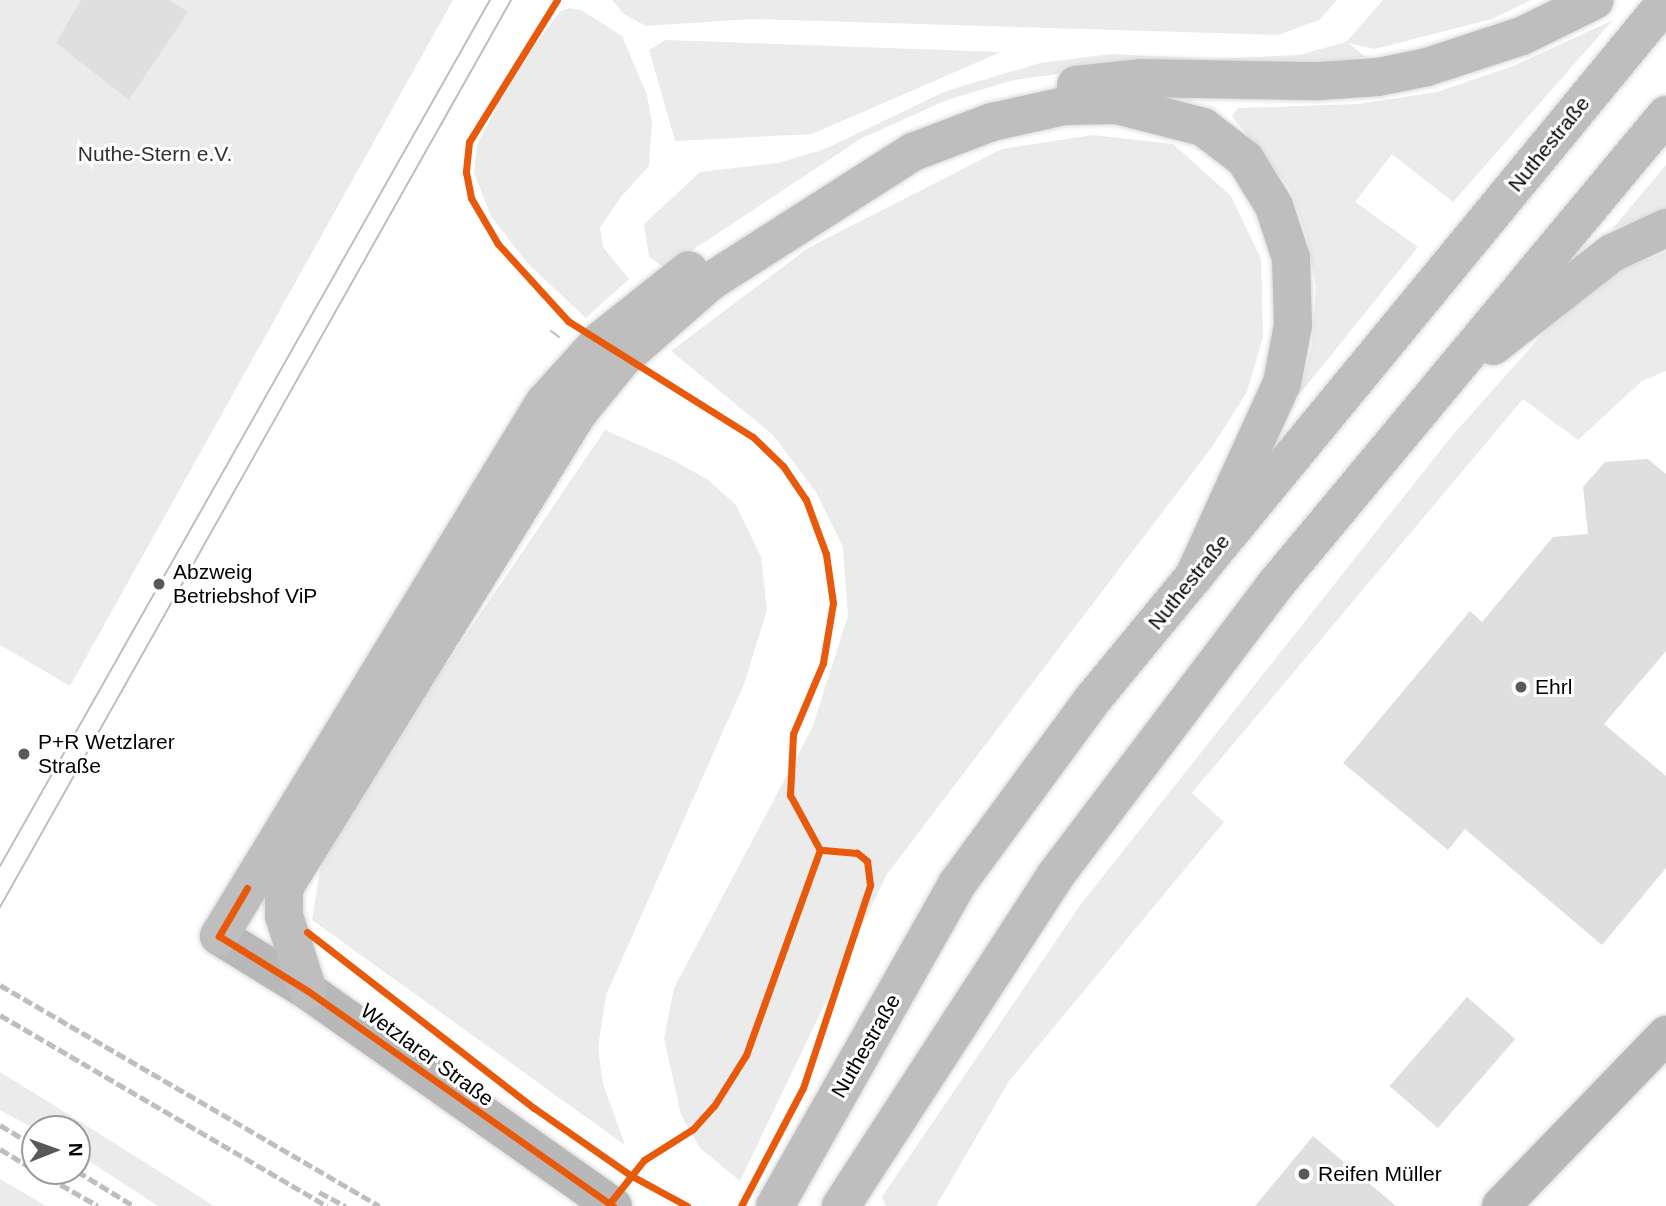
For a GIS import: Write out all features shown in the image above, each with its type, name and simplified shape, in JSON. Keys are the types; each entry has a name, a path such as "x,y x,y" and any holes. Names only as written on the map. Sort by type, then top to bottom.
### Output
{"highway":[{"path":"219,936 544,404 601,340 656,292 791,200 927,121 986,101 1140,78 1320,81 1378,77 1427,67 1522,36 1595,0"},
{"name":"Nuthestraße","path":"776,1203 957,884 1093,699 1666,2"},
{"path":"308,992 284,916 284,888 578,413 623,358 711,281 913,152 992,122 1064,106 1117,104 1203,127 1245,159 1274,206 1291,258 1293,325 1282,383 1193,578"},
{"path":"841,1206 1055,876 1276,584 1666,115"},
{"path":"1431,395 1612,253 1666,228"}],"street":[{"name":"Wetzlarer Straße","path":"219,936 308,992 613,1206"},
{"path":"1501,1206 1666,1035"}],"green space":[{"name":"Nuthe-Stern e.V.","path":"0,0 453,0 70,686 0,645"},
{"path":"612,0 1337,0 1319,20 1278,35 751,19 646,26 624,14"},
{"path":"1383,0 1531,0 1492,19 1375,49 1348,43 1366,57 1288,65 1079,71 1014,80 947,100 862,138 665,268 649,257 644,224 700,172 778,163 825,149 946,91 1040,63 1111,54 1213,59 1299,55 1346,42"},
{"path":"570,8 581,10 622,36 647,95 652,123 649,166 620,198 600,228 603,247 629,279 586,318 527,263 491,216 474,173 477,145 496,108 534,46 560,11"},
{"path":"1613,20 1453,202 1392,154 1355,202 1418,247 1299,395 1312,344 1316,287 1306,234 1290,189 1232,116 1238,108 1359,104 1437,92 1516,65"},
{"path":"666,40 1001,52 812,134 675,141 649,50"},
{"path":"1093,135 1173,144 1231,196 1261,259 1263,337 1247,392 1212,447 887,874 740,1181 700,1148 681,1115 664,1038 674,988 812,728 848,616 843,547 816,492 773,435 671,351 808,248 1002,149"},
{"path":"1666,165 1666,212 1612,229"},
{"path":"1666,252 1666,371 1642,381 1578,440 1523,399 1192,793 1224,822 1009,1081 936,1206 886,1206 882,1197 1081,904 1451,437 1561,313 1608,275"},
{"path":"605,430 673,460 708,480 736,505 761,557 767,610 744,684 606,995 598,1048 603,1084 625,1145 312,920 322,857 426,694"},
{"path":"0,1072 69,1115 21,1115 21,1121 0,1110"},
{"path":"91,1129 214,1206 158,1206 91,1162"},
{"path":"0,1179 46,1206 0,1206"}],"building":[{"path":"81,0 169,0 188,12 129,100 56,43"},
{"name":"Ehrl","path":"1648,459 1666,474 1666,651 1604,724 1666,776 1666,868 1602,945 1465,829 1448,850 1343,763 1470,611 1482,622 1553,537 1588,534 1583,487 1605,462"},
{"path":"1467,997 1515,1039 1438,1128 1390,1086"},
{"path":"1313,1136 1396,1206 1255,1206"}],"tram line":[{"path":"0,866 490,0"},
{"path":"0,907 511,0"},
{"path":"551,331 559,337"}],"railway":[{"path":"0,985 379,1206"},
{"path":"0,1015 327,1206"},
{"path":"0,1125 21,1138"},
{"path":"0,1149 21,1162"},
{"path":"91,1180 134,1206"},
{"path":"61,1185 98,1206"},
{"path":"319,1192 345,1206"}],"cycle path":[{"path":"557,0 469,142 466,172 471,198 498,244 568,321 753,437 783,466 806,500 826,554 833,603 823,663 793,734 790,795 820,850"},
{"path":"609,1204 644,1160 693,1129 714,1106 746,1055 820,850"},
{"path":"741,1206 803,1088 870,885 867,861 857,853 820,850"},
{"path":"247,888 219,936 308,991 613,1206"},
{"path":"307,932 534,1108 630,1175 687,1206"}],"place":[{"name":"Abzweig Betriebshof ViP","path":"159,584"},
{"name":"Ehrl","path":"1521,687"},
{"name":"P+R Wetzlarer Straße","path":"24,754"},
{"name":"Reifen Müller","path":"1304,1174"}]}
